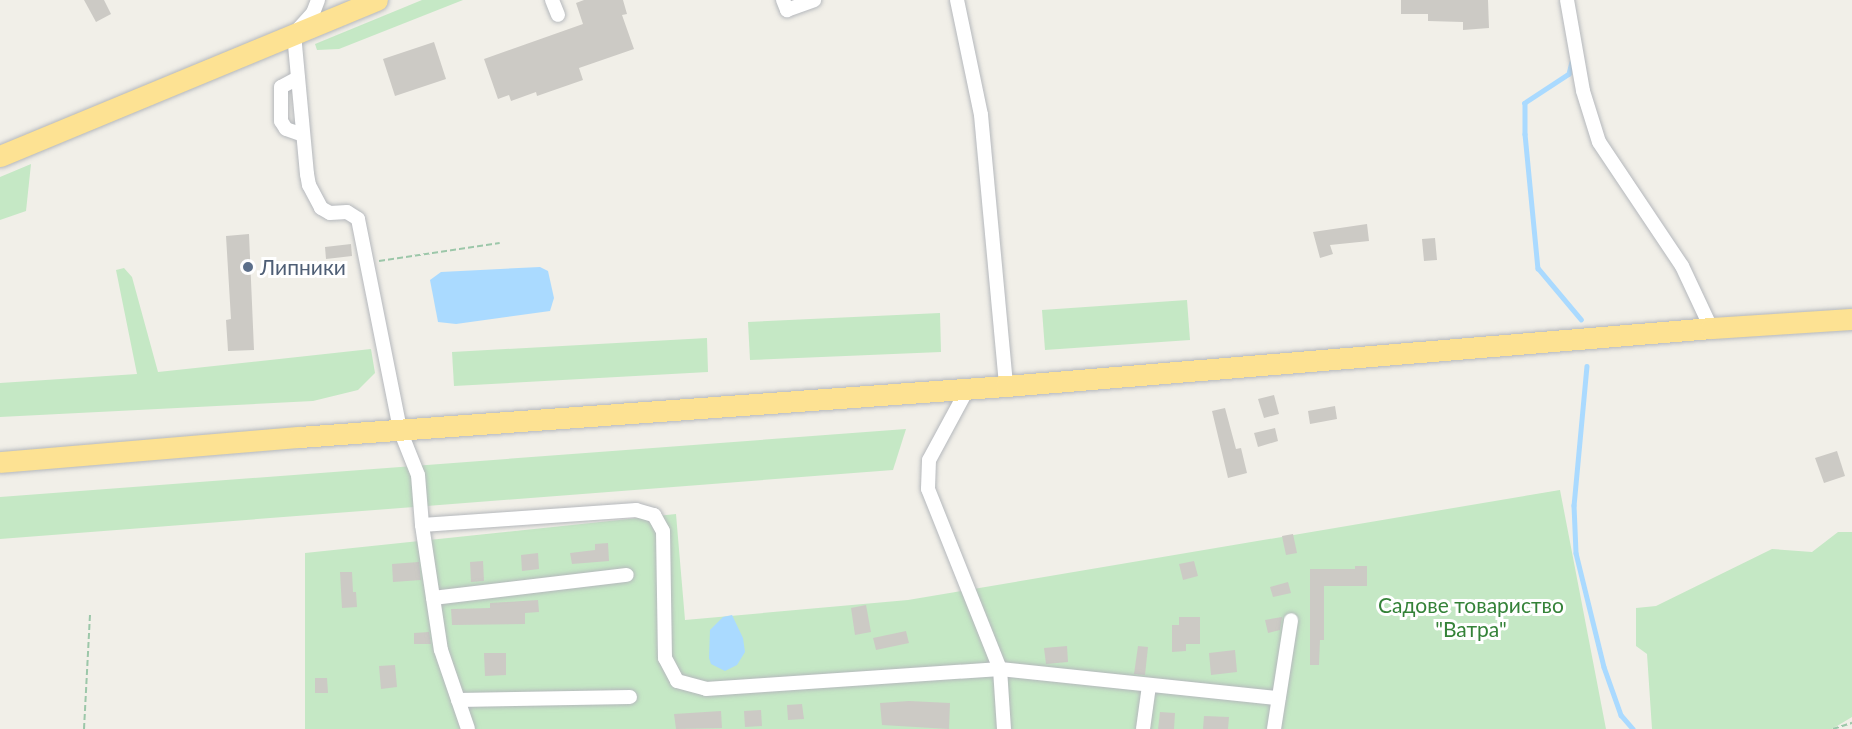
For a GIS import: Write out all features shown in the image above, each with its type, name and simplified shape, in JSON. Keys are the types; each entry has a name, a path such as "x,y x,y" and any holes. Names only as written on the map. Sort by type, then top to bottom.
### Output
{"highway":[{"path":"0,156 294,34 361,2"},
{"path":"0,462 1006,386 1711,328 1852,319"}],"street":[{"path":"318,0 313,14 294,34 307,174 321,208 330,213 347,212 358,219 400,430 418,475 422,525 441,650 468,729"},
{"path":"552,0 558,15"},
{"path":"783,0 787,10 814,0"},
{"path":"957,0 981,115 1006,386"},
{"path":"1567,0 1583,92 1599,141 1682,266 1711,328"},
{"path":"298,78 280,87 281,121 286,129 303,135"},
{"path":"968,388 929,460 928,489 1000,669 1004,729"},
{"path":"422,525 636,510 654,515 663,531 665,658 677,681 706,689 1000,669 1278,698"},
{"path":"433,598 627,575"},
{"path":"1274,729 1291,620"},
{"path":"1143,729 1149,686"},
{"path":"458,700 630,697"}],"path":[{"path":"367,262 500,243"},
{"path":"84,729 90,614"},
{"path":"1833,729 1852,723"}],"green space":[{"path":"422,0 463,0 339,49 317,50 315,44"},
{"path":"31,164 26,211 0,220 0,177"},
{"path":"124,268 132,277 158,372 371,349 375,373 358,390 313,401 0,417 0,383 137,374 116,270"},
{"path":"1187,300 1190,340 1045,350 1042,310"},
{"path":"940,313 941,352 750,360 748,322"},
{"path":"707,338 708,372 454,386 452,352"},
{"path":"906,429 893,470 0,539 0,497"},
{"name":"Садове товариство \"Ватра\"","path":"1560,490 1606,729 305,729 305,553 676,514 685,620 908,600"},
{"path":"1838,532 1852,532 1852,717 1832,729 1652,729 1647,654 1636,646 1636,608 1656,606 1772,549 1812,552"}],"water":[{"path":"540,267 548,271 554,298 550,311 456,324 438,322 430,280 441,272"},
{"path":"732,615 743,638 745,652 737,665 725,671 711,664 709,658 710,630 723,617"}],"building":[{"path":"84,0 104,0 111,14 96,22"},
{"path":"584,0 623,0 627,14 622,15 634,49 579,68 583,80 537,96 536,92 511,101 509,95 498,99 484,59 583,24 576,3"},
{"path":"1401,0 1488,0 1489,28 1463,30 1463,22 1428,21 1428,14 1401,14"},
{"path":"434,42 446,79 395,96 383,59"},
{"path":"1367,224 1369,241 1330,245 1333,254 1320,258 1313,232"},
{"path":"249,234 254,350 228,351 226,320 231,319 226,236"},
{"path":"1435,238 1437,260 1424,261 1422,239"},
{"path":"351,244 352,256 326,259 325,247"},
{"path":"1274,395 1279,414 1264,418 1258,399"},
{"path":"1335,406 1337,419 1310,424 1308,411"},
{"path":"1225,408 1236,449 1241,448 1247,473 1228,478 1212,411"},
{"path":"1275,428 1278,441 1258,447 1254,433"},
{"path":"1837,451 1845,476 1824,483 1815,458"},
{"path":"1293,534 1297,553 1286,555 1282,536"},
{"path":"608,543 609,561 572,564 570,553 595,550 595,544"},
{"path":"538,553 539,569 522,571 521,555"},
{"path":"483,561 484,581 471,582 470,562"},
{"path":"1194,561 1198,576 1183,580 1179,564"},
{"path":"419,562 421,580 393,582 392,564"},
{"path":"1355,566 1367,566 1367,586 1324,586 1324,640 1320,640 1319,665 1310,665 1310,569 1355,569"},
{"path":"340,572 352,572 353,592 356,592 357,607 342,608"},
{"path":"1288,582 1291,593 1273,597 1270,587"},
{"path":"538,600 539,612 525,613 525,624 452,625 451,609 490,608 490,603"},
{"path":"866,605 871,632 855,635 851,608"},
{"path":"1179,617 1200,617 1200,644 1186,644 1186,651 1172,652 1172,625 1179,625"},
{"path":"1282,617 1280,630 1268,633 1265,620"},
{"path":"906,631 909,643 876,650 873,638"},
{"path":"429,632 431,644 414,644 414,633"},
{"path":"1067,646 1068,662 1046,664 1044,648"},
{"path":"1138,646 1148,647 1145,675 1134,674"},
{"path":"1235,650 1237,672 1211,675 1209,653"},
{"path":"484,653 506,653 506,675 485,676"},
{"path":"395,665 397,687 381,689 379,666"},
{"path":"315,678 327,678 328,693 315,693"},
{"path":"909,701 950,703 949,729 882,725 880,703"},
{"path":"802,704 804,719 788,720 787,705"},
{"path":"761,710 762,726 745,727 744,711"},
{"path":"721,711 722,728 676,729 674,714"},
{"path":"1160,712 1175,713 1174,729 1158,729"},
{"path":"1204,716 1229,717 1228,729 1203,729"}],"waterway":[{"path":"1572,62 1569,74 1525,103 1525,134 1538,268 1581,319"},
{"path":"1587,366 1574,505 1576,553 1604,667 1621,715 1633,729"}],"place":[{"name":"Липники","path":"248,267"}]}
